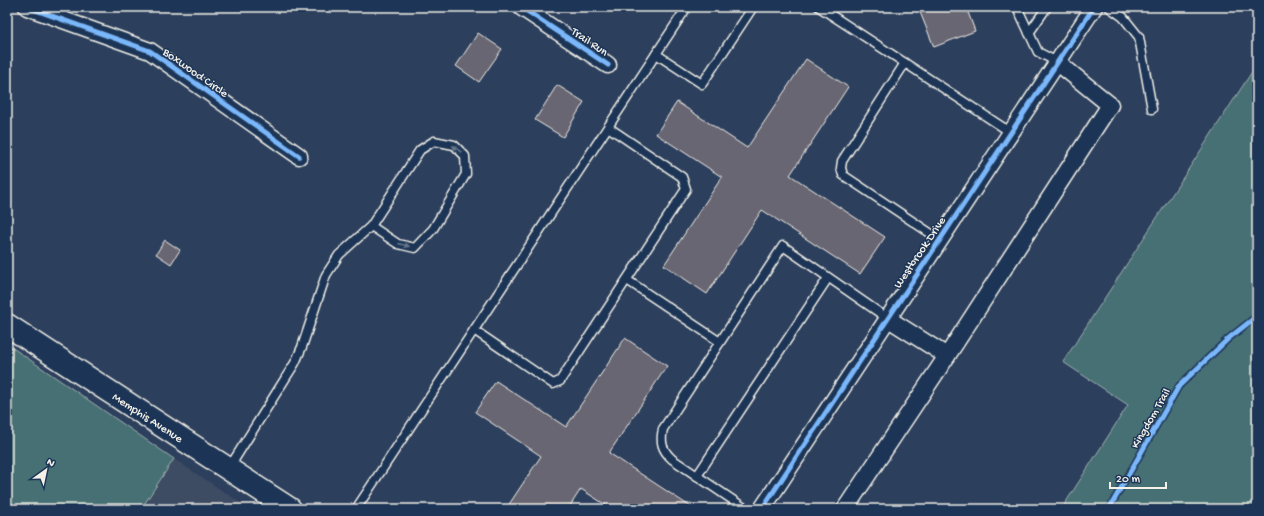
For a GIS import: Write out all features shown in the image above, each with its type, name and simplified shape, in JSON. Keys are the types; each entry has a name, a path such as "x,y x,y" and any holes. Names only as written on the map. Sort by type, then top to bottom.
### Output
{"main road":[{"name":"Memphis Avenue","path":"7,325 290,509"}],"street":[{"name":"Boxwood Circle","path":"27,7 150,51 299,156"},
{"name":"Trail Run","path":"520,7 608,65"},
{"name":"Westbrook Drive","path":"762,509 939,239 1094,7"},
{"path":"845,509 948,356 1110,105 1057,62"},
{"path":"887,318 948,356"}],"lane":[{"path":"356,509 687,7"},
{"path":"656,54 702,84 753,7"},
{"path":"819,7 1010,132"},
{"path":"1017,7 1038,52 1057,62"},
{"path":"1029,33 1047,7"},
{"path":"1109,7 1123,17 1139,37 1152,109"},
{"path":"905,63 842,161 841,168 843,175 939,239"},
{"path":"474,330 553,384 560,381 627,280 686,189 682,177 608,127"},
{"path":"228,469 295,363 326,275 339,255 371,226 420,150 434,141 454,145 465,156 466,174 433,229 415,248 398,244 371,226"},
{"path":"746,509 667,455 660,440 663,429 783,246 887,318"},
{"path":"697,476 828,278"},
{"path":"627,280 720,342"}],"shaded area":[{"path":"174,459 250,509 141,509"}],"green space":[{"path":"1257,64 1257,501 1252,509 1071,509 1064,505 1128,405 1063,362"},
{"path":"7,344 174,459 141,509 7,509"}],"building":[{"path":"918,7 966,7 975,31 934,47"},
{"path":"478,33 502,49 479,82 456,66"},
{"path":"806,59 848,87 790,175 885,237 860,274 762,210 707,294 664,265 722,177 656,134 677,102 747,148"},
{"path":"557,85 584,102 563,137 535,120"},
{"path":"165,240 180,250 171,264 156,254"},
{"path":"625,338 667,366 609,453 694,509 612,509 581,489 568,509 506,509 541,456 475,412 496,381 566,427"}],"cycle path":[{"path":"27,7 150,51 299,156"},
{"path":"521,7 608,65"},
{"path":"762,509 1094,7"},
{"name":"Kingdom Trail","path":"1109,509 1179,386 1229,338 1257,316"}]}
